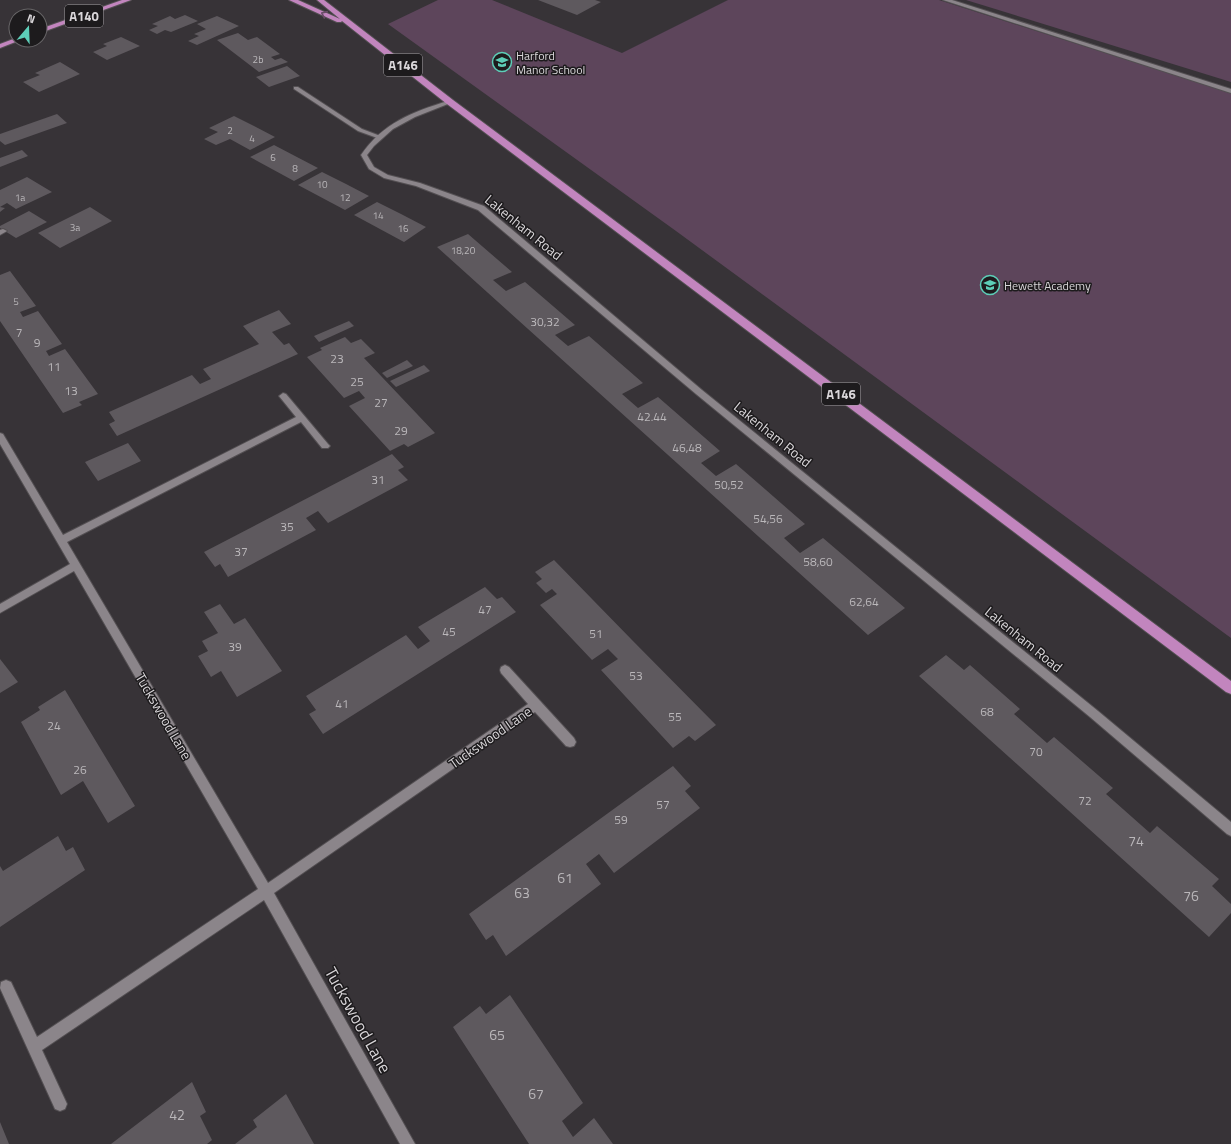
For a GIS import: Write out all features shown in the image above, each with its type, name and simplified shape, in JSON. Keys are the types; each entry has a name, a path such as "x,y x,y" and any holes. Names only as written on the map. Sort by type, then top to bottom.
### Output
{"highway":[{"name":"A140","path":"48,27 128,0"},
{"name":"A146","path":"292,0 356,28"},
{"name":"A146","path":"320,0 450,102 1231,688"},
{"name":"A140","path":"48,26 97,3"}],"street":[{"path":"946,0 1231,91"},
{"path":"296,88 360,130 380,137"},
{"name":"Lakenham Road","path":"450,102 407,117 398,122 372,143 364,156 371,168 386,177 418,184 481,208 699,392 1094,714 1231,830"},
{"path":"283,396 325,446"},
{"path":"62,540 302,418"},
{"name":"Tuckswood Lane","path":"0,436 77,565 266,892 408,1144"},
{"path":"0,609 77,565"},
{"name":"Tuckswood Lane","path":"506,670 570,742"},
{"name":"Tuckswood Lane","path":"34,1047 266,892 536,705"},
{"path":"6,987 60,1104"}],"shaded area":[{"name":"Hewett Academy","path":"438,0 492,0 622,53 728,0 939,0 1231,93 1231,638 676,231 388,24"},
{"path":"966,0 1231,0 1231,82"}],"building":[{"path":"538,0 595,0 601,2 577,15"},
{"path":"185,15 198,21 171,32 165,30 157,34 149,30 158,26 152,24 170,16 175,19"},
{"path":"217,16 239,26 197,45 188,41 199,36 194,34 206,29 197,24"},
{"path":"238,33 248,40 257,37 280,54 271,57 275,60 281,58 288,62 259,72 217,40"},
{"path":"121,37 140,46 107,60 93,52 107,46 103,44"},
{"path":"60,62 80,74 39,92 23,82 40,75 35,73"},
{"path":"287,66 300,76 269,87 256,77"},
{"path":"57,114 67,123 5,145 0,141 0,134"},
{"path":"234,116 275,137 250,150 230,139 216,145 204,139 218,132 209,128"},
{"path":"274,145 318,168 294,181 250,157"},
{"path":"22,150 28,156 0,167 0,158"},
{"path":"322,172 369,196 345,210 298,185"},
{"path":"27,177 52,192 16,209 7,203 0,207 0,190"},
{"path":"377,202 426,227 404,242 354,215"},
{"path":"0,207 5,208 0,212"},
{"path":"90,207 112,221 60,248 38,233"},
{"path":"29,211 47,222 16,238 0,228 0,226"},
{"path":"468,234 512,272 493,280 506,291 525,282 575,325 555,335 568,346 589,336 643,383 622,394 638,408 658,397 720,451 701,463 716,476 736,464 805,524 784,538 800,553 823,538 905,608 868,635 437,247"},
{"path":"10,271 36,306 20,312 23,317 38,311 62,344 46,351 49,356 65,349 98,394 79,402 82,405 63,413 0,321 0,275"},
{"path":"279,310 291,324 272,332 284,345 289,343 298,354 117,436 109,424 115,421 109,412 192,375 200,384 211,379 203,369 259,344 243,326"},
{"path":"349,321 354,326 319,342 314,336"},
{"path":"345,337 351,343 361,339 375,353 364,358 435,433 408,447 404,444 390,451 349,406 365,398 359,391 344,398 307,357 322,350 320,348"},
{"path":"407,360 413,366 387,378 382,373"},
{"path":"424,365 430,371 396,387 390,381"},
{"path":"128,443 141,461 98,481 85,462"},
{"path":"392,454 404,467 398,470 408,480 328,523 318,511 306,518 316,530 228,577 220,564 215,567 204,552"},
{"path":"554,560 716,725 695,741 689,736 673,748 601,670 618,659 608,649 592,660 540,605 557,594 552,589 546,593 536,583 542,579 535,572"},
{"path":"485,587 497,599 502,597 516,612 323,734 309,714 316,710 306,696 406,635 418,649 430,641 418,627"},
{"path":"220,604 234,624 245,618 282,671 237,697 221,671 211,677 198,656 208,651 202,641 218,633 204,612"},
{"path":"946,655 964,670 970,665 1020,709 1014,714 1047,743 1054,737 1113,788 1106,794 1150,833 1157,826 1219,879 1212,886 1231,904 1231,913 1209,937 919,676"},
{"path":"0,659 18,682 0,693"},
{"path":"65,690 135,806 108,823 83,781 61,795 21,722 40,710 38,707"},
{"path":"673,766 691,786 685,791 700,808 614,873 599,854 586,864 601,884 506,956 493,935 486,940 469,914"},
{"path":"58,836 66,851 73,847 85,870 0,927 0,866 3,871"},
{"path":"510,995 583,1103 562,1121 573,1137 594,1118 613,1144 529,1144 453,1027 480,1006 486,1014"},
{"path":"192,1082 206,1112 200,1116 212,1140 207,1144 111,1144"},
{"path":"286,1094 314,1144 235,1144 257,1127 253,1120"},
{"path":"0,1122 9,1144 0,1144"}],"place":[{"name":"Harford Manor School","path":"502,62"},
{"name":"Hewett Academy","path":"990,285"}]}
